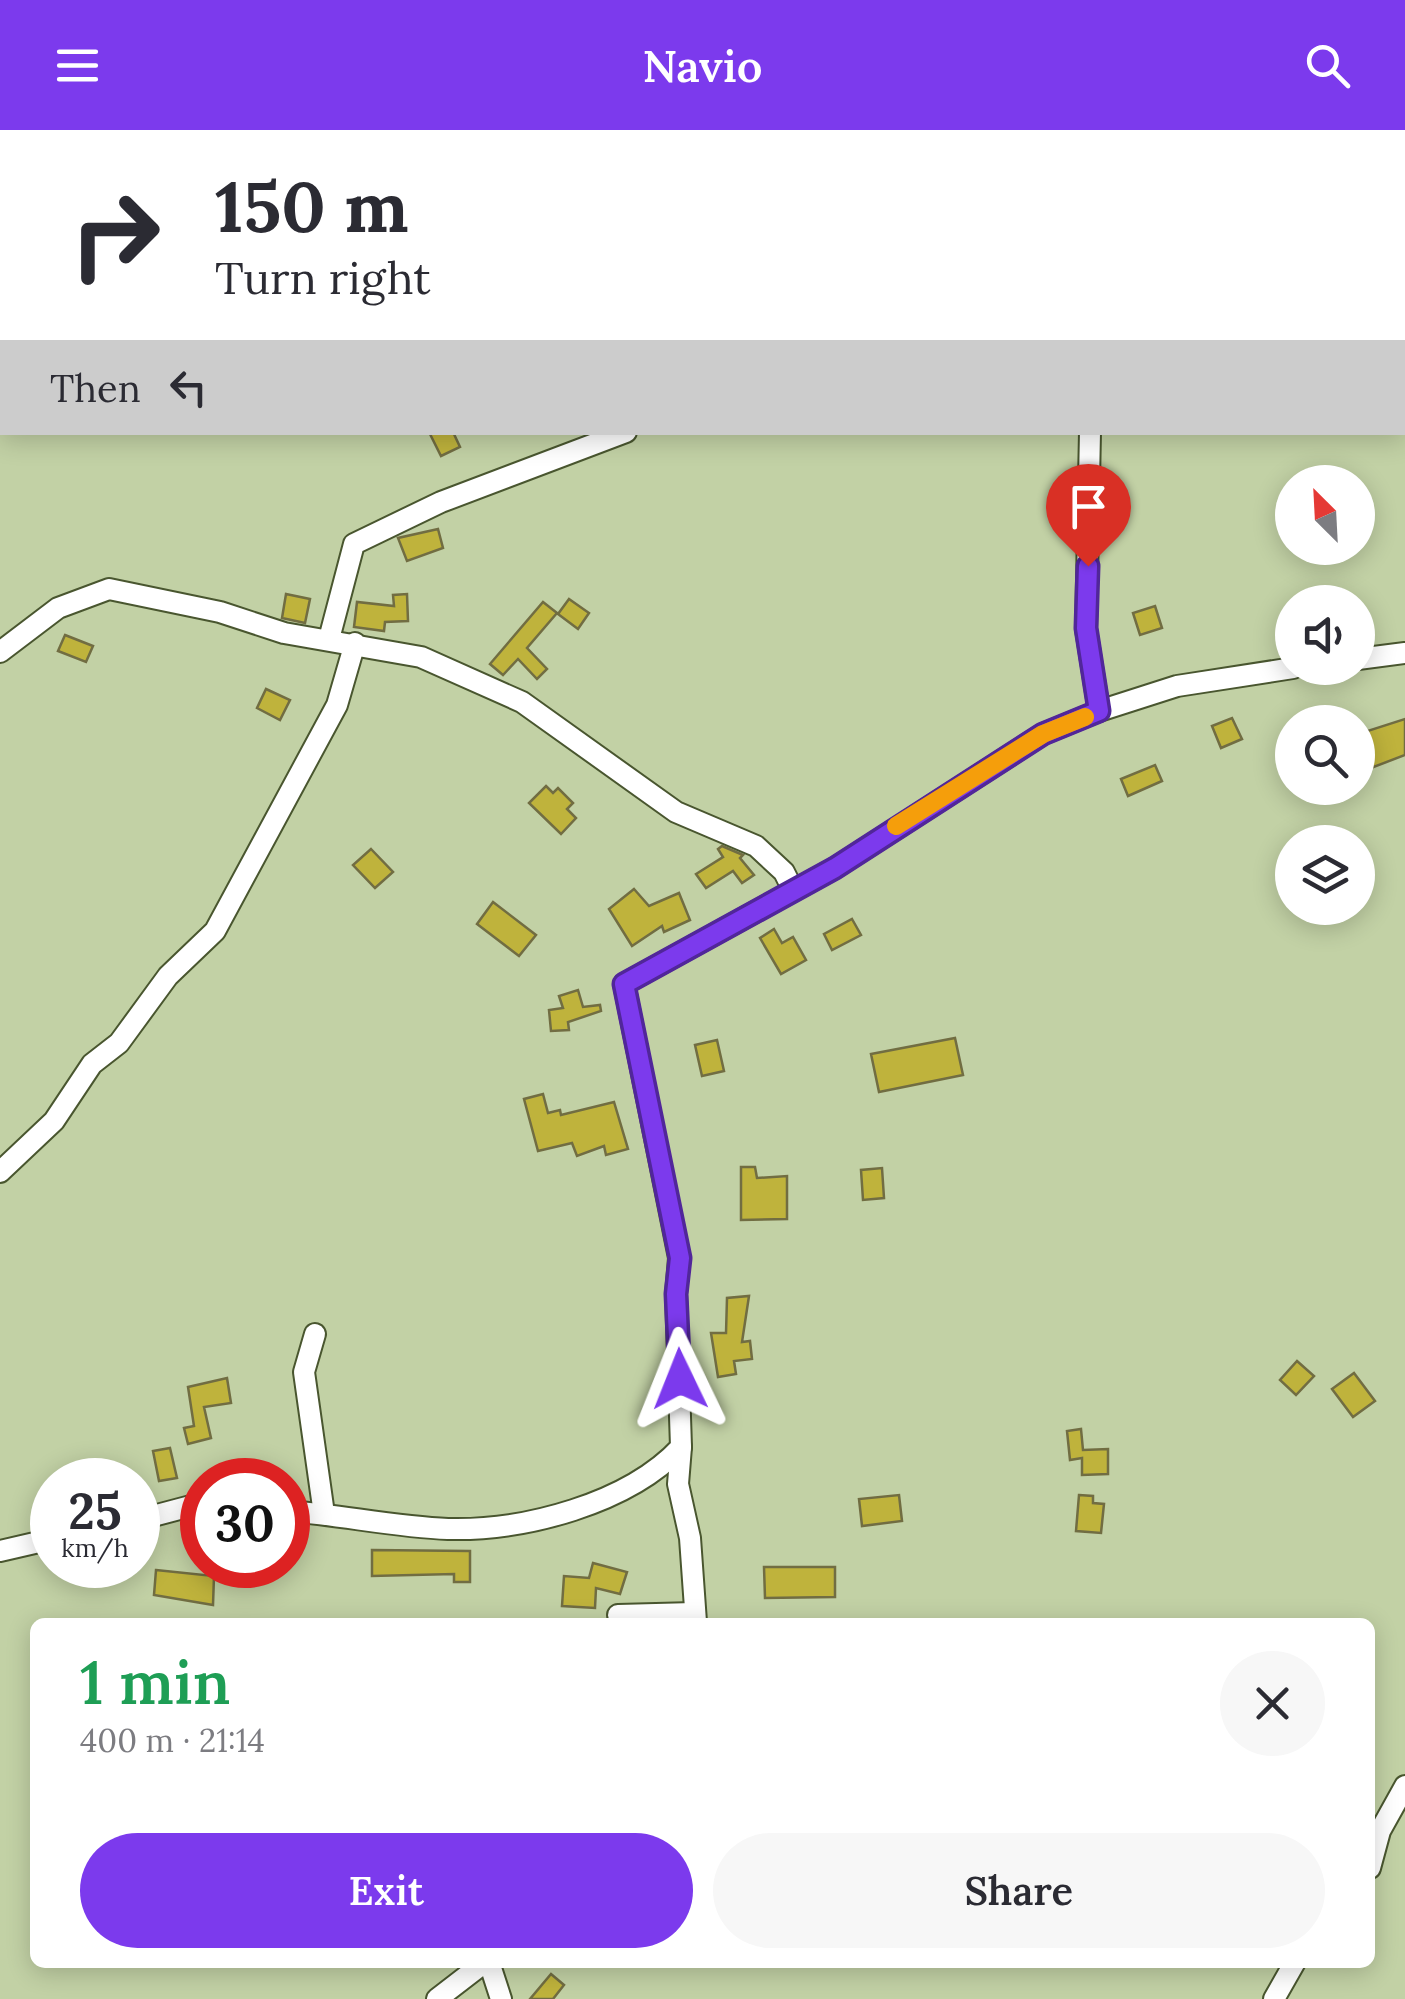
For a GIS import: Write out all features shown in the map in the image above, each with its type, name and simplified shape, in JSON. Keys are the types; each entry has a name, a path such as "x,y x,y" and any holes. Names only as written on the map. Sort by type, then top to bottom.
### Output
{"street":[{"path":"329,639 354,544 441,502 618,435"},
{"path":"1090,435 1086,628 1099,711"},
{"path":"0,652 58,608 109,588 220,612 284,633 420,657 478,679 522,702 676,812 756,846 784,872 793,890"},
{"path":"0,1172 54,1121 92,1064 119,1042 168,976 215,932 337,705 355,643"},
{"path":"1375,657 1405,653"},
{"path":"618,1615 695,1618 690,1538 678,1484 681,1447 676,1294 680,1258 624,984 793,890 1043,734 1177,686 1275,671"},
{"path":"315,1334 304,1372 324,1514"},
{"path":"310,1513 450,1529 557,1517 659,1471 681,1447"},
{"path":"0,1551 30,1544"},
{"path":"1375,1850 1380,1831 1405,1786"},
{"path":"438,1999 479,1968"},
{"path":"489,1968 500,1999"},
{"path":"1274,1999 1292,1968"}],"building":[{"path":"430,435 454,435 460,447 441,456"},
{"path":"438,529 443,548 407,561 398,538"},
{"path":"286,594 310,599 305,623 282,618"},
{"path":"407,594 408,621 385,622 384,631 354,627 357,602 394,606 393,595"},
{"path":"569,599 589,613 578,629 558,614"},
{"path":"543,602 557,613 527,648 547,669 537,679 518,659 503,675 490,664"},
{"path":"1155,606 1162,628 1140,635 1133,613"},
{"path":"65,635 93,646 86,662 58,651"},
{"path":"266,689 290,700 280,720 257,708"},
{"path":"1232,718 1242,739 1221,748 1212,726"},
{"path":"1405,719 1405,755 1375,766 1375,729"},
{"path":"1155,765 1162,781 1128,796 1121,779"},
{"path":"546,786 553,793 558,788 573,803 567,809 576,818 561,834 529,803"},
{"path":"722,846 743,855 740,858 754,875 742,883 733,871 706,888 696,874 723,857 718,849"},
{"path":"371,849 393,872 375,888 353,865"},
{"path":"634,889 649,906 679,893 690,920 664,932 662,926 632,946 609,909"},
{"path":"493,902 536,935 519,956 477,924"},
{"path":"852,919 861,935 832,950 824,934"},
{"path":"774,929 782,943 793,937 806,960 781,974 760,938"},
{"path":"578,990 583,1007 600,1005 601,1011 568,1022 569,1030 551,1031 549,1010 563,1008 559,996"},
{"path":"955,1038 963,1075 879,1092 871,1054"},
{"path":"717,1040 724,1071 702,1076 695,1045"},
{"path":"543,1094 548,1113 560,1110 561,1115 614,1102 628,1149 606,1155 604,1146 577,1156 572,1143 538,1151 524,1099"},
{"path":"741,1167 755,1167 757,1178 787,1176 787,1219 741,1220"},
{"path":"882,1168 884,1198 863,1200 861,1170"},
{"path":"749,1296 742,1342 750,1341 752,1359 734,1361 736,1374 718,1377 711,1333 726,1333 727,1298"},
{"path":"1297,1361 1314,1376 1296,1395 1280,1380"},
{"path":"1354,1373 1375,1401 1353,1417 1332,1389"},
{"path":"227,1378 231,1403 204,1407 211,1438 188,1444 184,1428 194,1426 188,1387"},
{"path":"1081,1429 1083,1450 1108,1449 1108,1474 1082,1475 1082,1458 1070,1460 1067,1431"},
{"path":"170,1448 177,1478 160,1481 160,1458 154,1458 153,1451"},
{"path":"899,1495 902,1521 862,1526 859,1499"},
{"path":"1079,1495 1093,1496 1093,1503 1104,1504 1101,1533 1076,1531"},
{"path":"372,1550 470,1551 470,1582 454,1582 454,1574 372,1576"},
{"path":"593,1563 627,1572 620,1594 596,1588 595,1608 562,1606 564,1576 589,1578"},
{"path":"764,1567 835,1567 835,1597 765,1598"},
{"path":"160,1570 180,1572 180,1588 214,1588 213,1605 154,1595 155,1588 160,1588"},
{"path":"551,1974 564,1985 553,1999 530,1999"}],"slow traffic":[{"path":"896,826 1043,734 1085,717"}],"route":[{"path":"680,1379 676,1294 680,1258 624,984 835,868 948,791 1043,734 1099,711 1092,686 1086,628 1088,566"}]}
